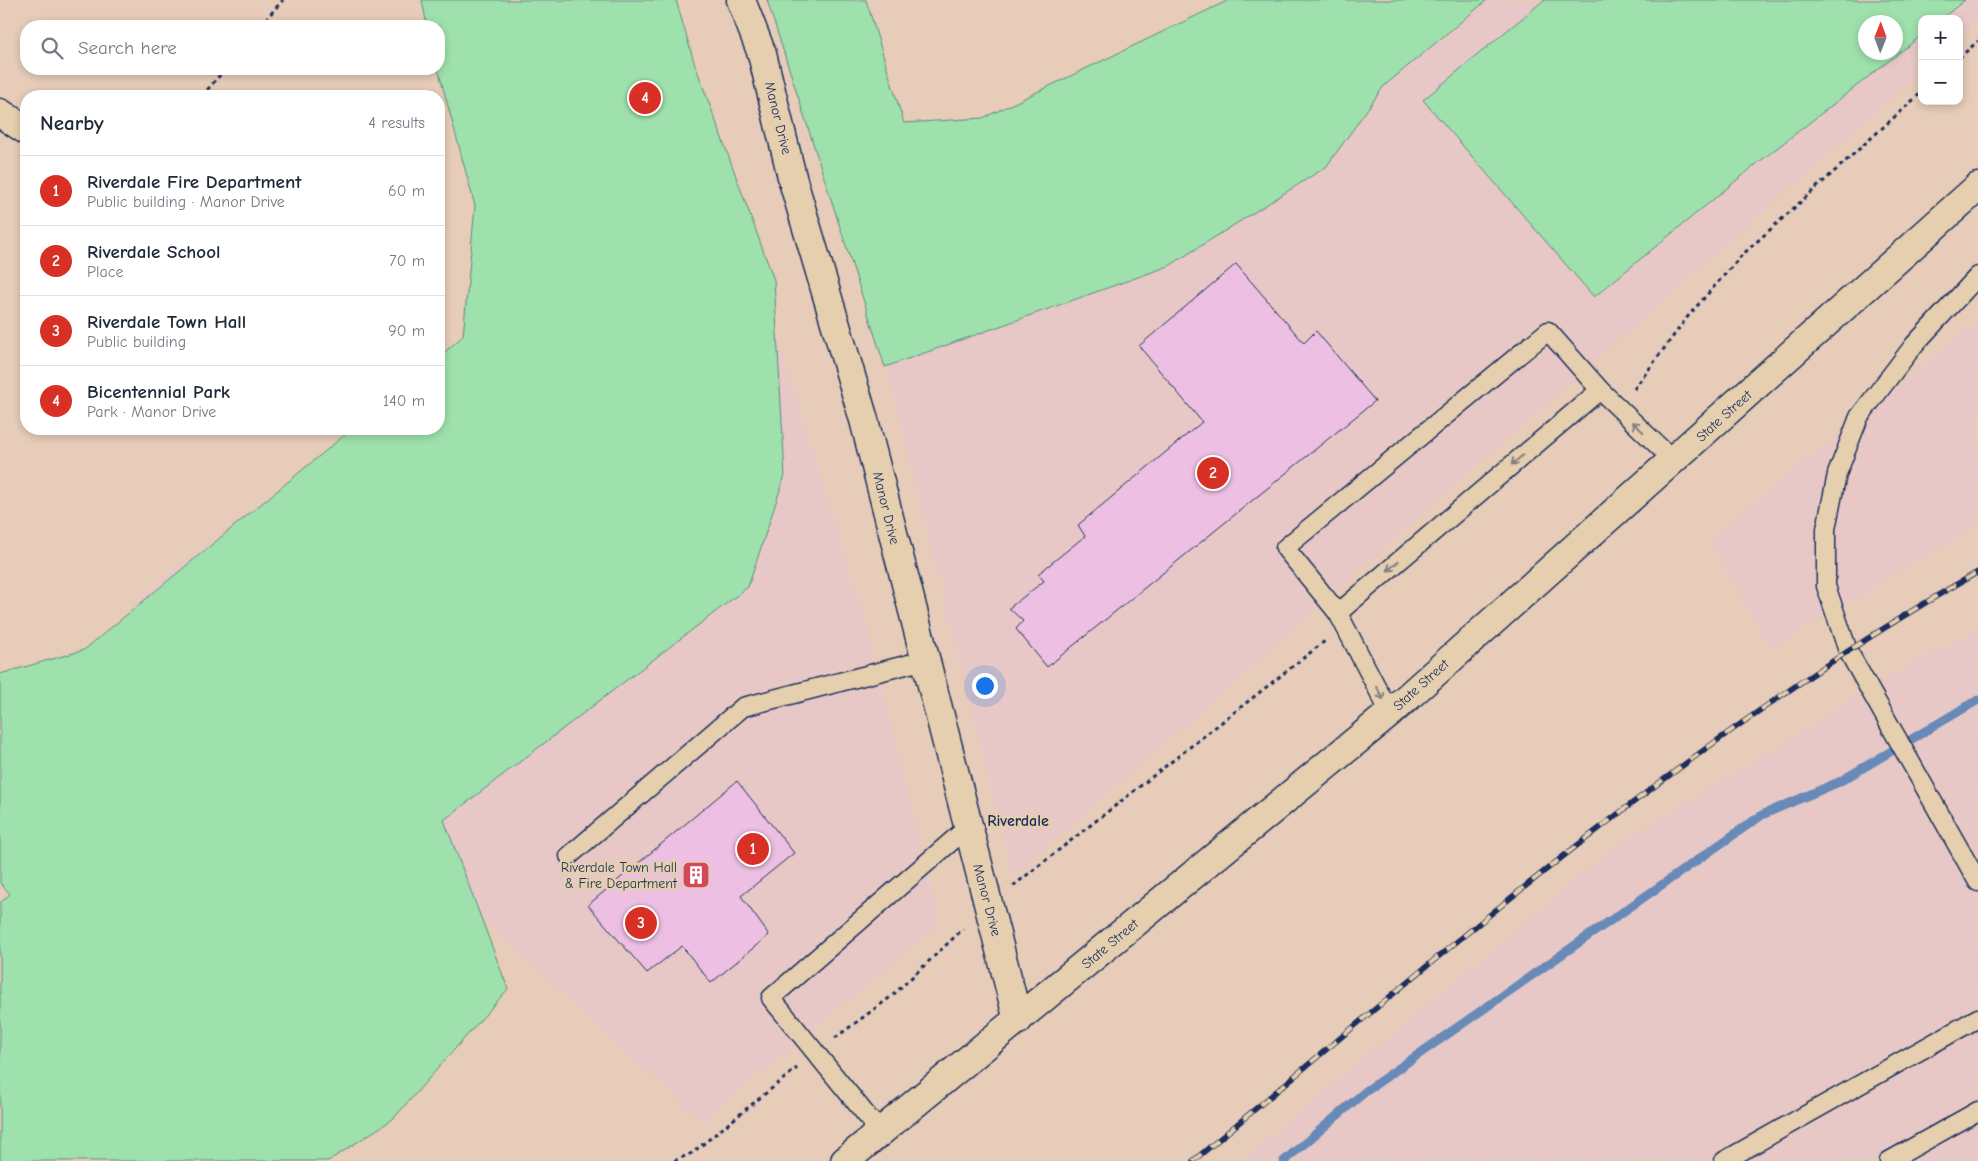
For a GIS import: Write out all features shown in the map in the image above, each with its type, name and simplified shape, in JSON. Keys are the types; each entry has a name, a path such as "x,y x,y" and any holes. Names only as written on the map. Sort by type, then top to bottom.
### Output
{"main road":[{"name":"Manor Drive","path":"741,0 762,54 793,181 864,420 1018,1020"},
{"path":"0,113 20,126"},
{"name":"State Street","path":"845,1161 882,1133 1390,713 1674,461 1978,187"}],"lane":[{"path":"1978,276 1914,345 1859,417 1837,474 1826,529 1826,586 1848,651 1978,882"},
{"path":"1390,713 1341,619 1285,548 1548,330 1600,390 1674,461"},
{"path":"1341,619 1600,390"},
{"path":"569,856 743,708 925,660"},
{"path":"882,1133 771,998 968,827"},
{"path":"1724,1161 1978,1018"},
{"path":"1889,1161 1978,1111"}],"path":[{"path":"265,20 283,0"},
{"path":"1963,54 1978,41"},
{"path":"207,90 220,75"},
{"path":"1619,409 1689,315 1740,256 1918,96"},
{"path":"674,1161 692,1153 816,1053 892,996 988,905 1341,619"}],"shaded area":[{"path":"1451,0 1978,0 1978,21 1963,34 1963,15 1918,15 1918,75 1013,878 842,185"},
{"path":"717,144 867,625 940,924 702,1122 136,600 347,435 445,435 445,423"},
{"path":"1978,322 1978,525 1770,649 1709,538"},
{"path":"1978,631 1978,1161 1241,1161 1617,845 1917,660"}],"green space":[{"path":"422,0 676,0 694,62 774,280 785,475 748,587 444,820 508,989 393,1119 328,1161 0,1161 0,903 10,894 0,883 0,674 84,650 345,435 445,435 445,352 463,336 475,206 440,75 445,75 445,20 426,20"},
{"path":"767,0 866,0 904,123 983,118 1229,0 1487,0 1384,86 1326,167 1169,266 885,367"},
{"path":"1544,0 1965,0 1946,15 1918,15 1918,38 1903,50 1903,15 1858,15 1858,60 1890,60 1759,162 1594,297 1423,100"}],"building":[{"path":"1236,264 1304,343 1316,331 1375,401 1047,667 1016,629 1023,621 1009,608 1044,581 1038,574 1085,536 1078,525 1202,422 1139,346"},
{"name":"Riverdale Town Hall & Fire Department","path":"737,781 794,853 741,896 769,935 711,983 682,946 647,973 588,905"}],"waterway":[{"path":"1284,1161 1366,1091 1762,815 1839,782 1978,700"}],"railway":[{"path":"1193,1161 1477,926 1671,774 1770,703 1873,635 1978,572"}],"place":[{"name":"Bicentennial Park","path":"645,98"},
{"name":"Riverdale School","path":"1213,473"},
{"name":"Riverdale Fire Department","path":"753,849"},
{"name":"Riverdale Town Hall & Fire Department","path":"696,875"},
{"name":"Riverdale Town Hall","path":"641,923"}],"district":[{"name":"Riverdale","path":"1018,821"}]}
